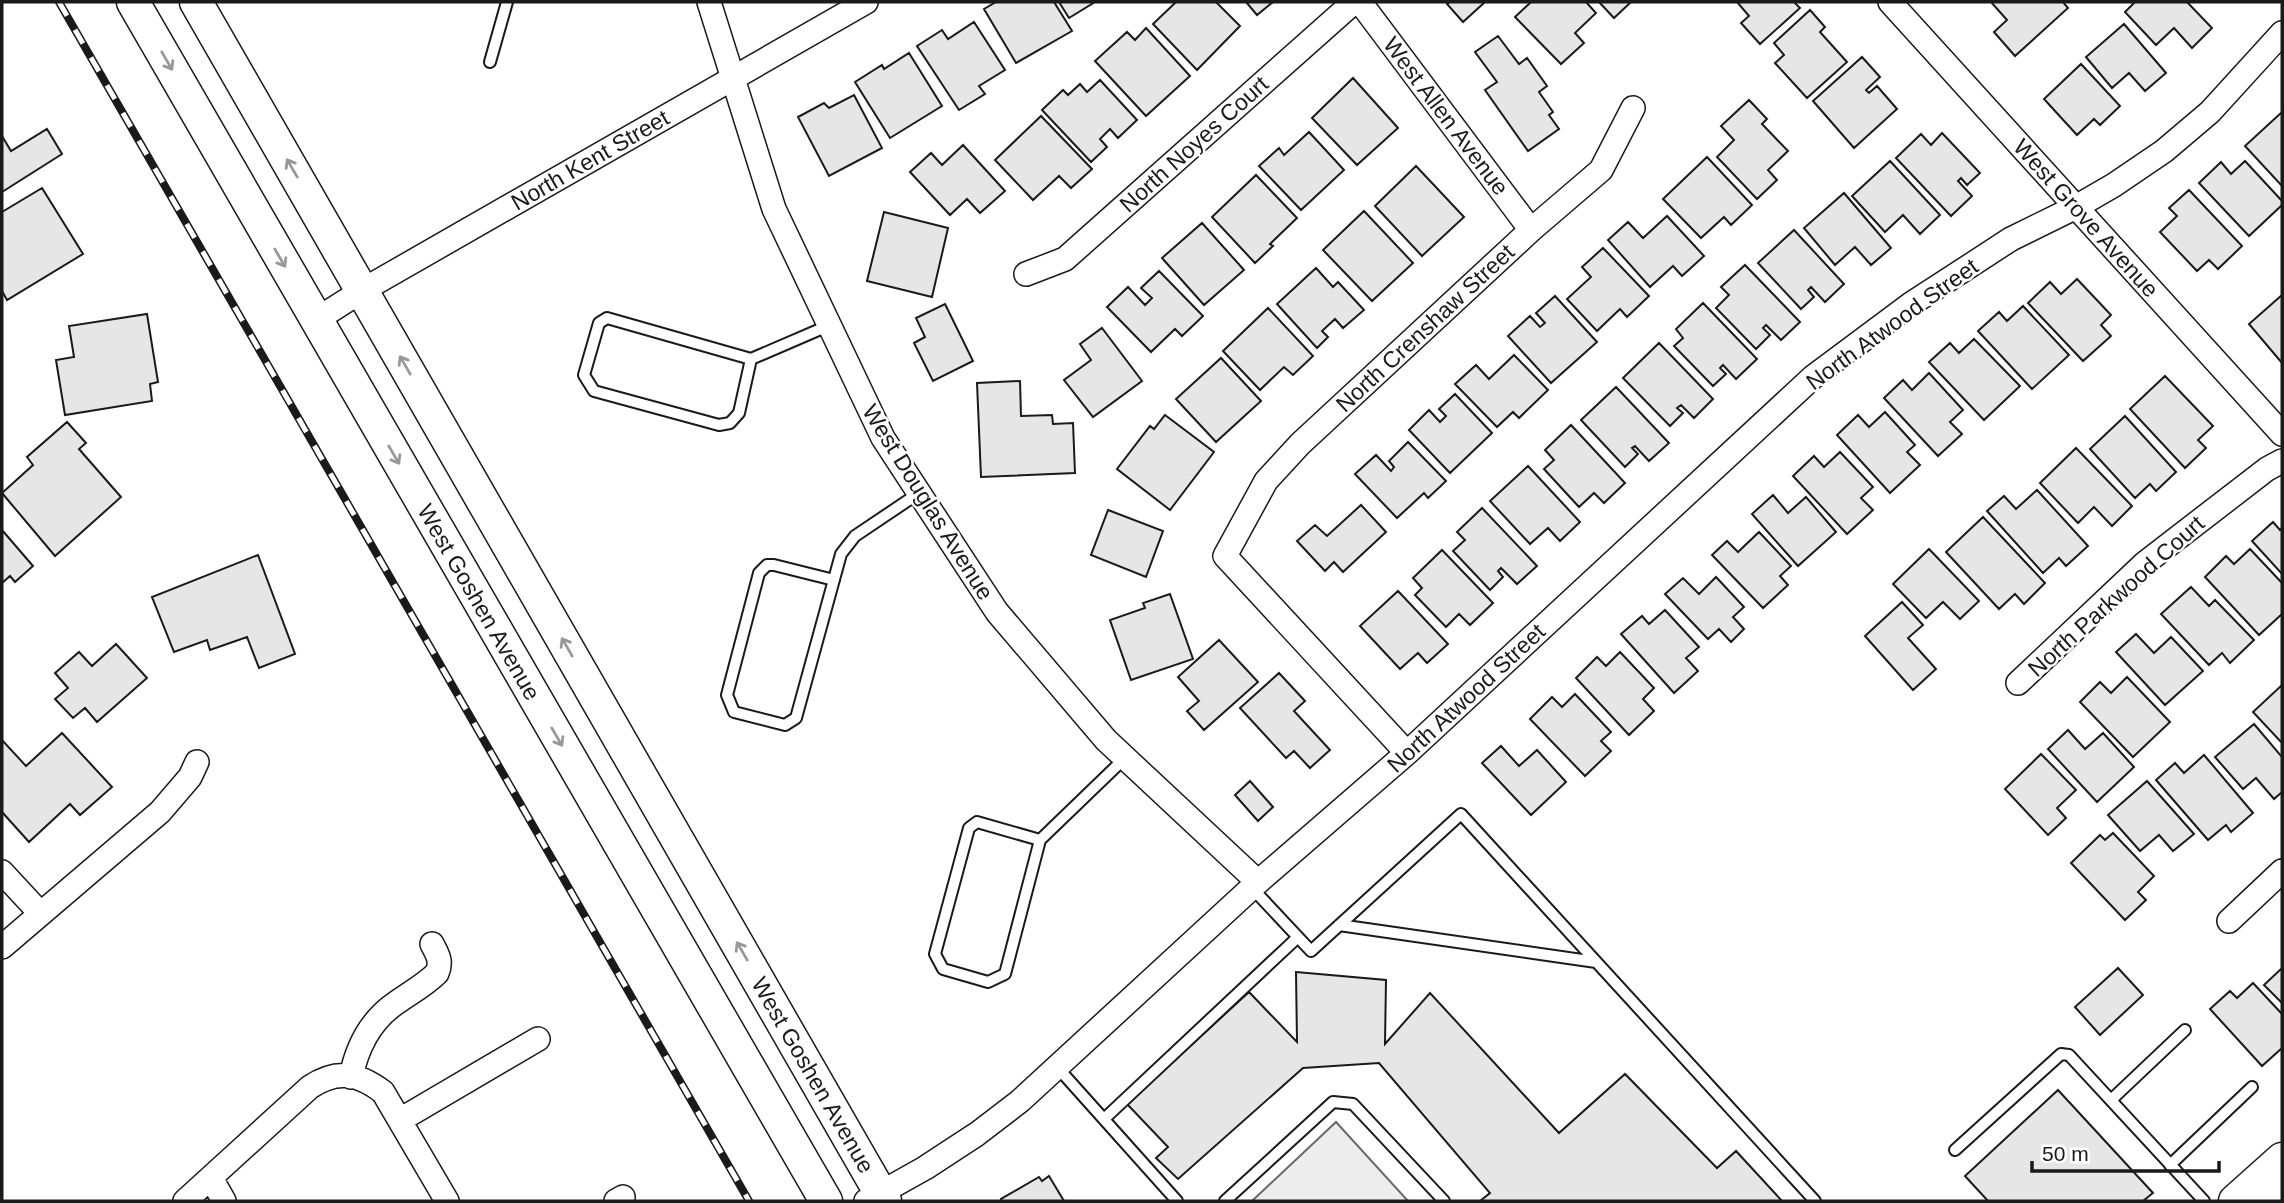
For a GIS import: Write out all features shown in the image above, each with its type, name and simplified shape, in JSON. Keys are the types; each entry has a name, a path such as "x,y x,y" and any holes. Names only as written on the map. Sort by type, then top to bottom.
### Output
{"main road":[{"name":"West Goshen Avenue","path":"133,2 826,1201"},
{"name":"West Goshen Avenue","path":"197,2 877,1198"},
{"path":"2235,1201 2282,1159"}],"street":[{"name":"West Douglas Avenue","path":"709,2 774,209 883,438 997,612 1106,740 1255,885"},
{"name":"North Kent Street","path":"316,320 362,290 866,2"},
{"name":"North Noyes Court","path":"1026,274 1065,259 1354,2"},
{"name":"West Allen Avenue","path":"1360,2 1531,230"},
{"name":"West Grove Avenue","path":"1890,2 2282,434"},
{"name":"North Atwood Street","path":"877,1198 977,1134 1058,1068 1255,885 1407,753 1813,377 1911,304 2011,239 2076,207 2164,151 2210,113 2282,33"},
{"name":"North Crenshaw Street","path":"1407,753 1225,556 1266,481 1300,444 1531,230 1601,170 1633,108"},
{"name":"North Parkwood Court","path":"2018,683 2162,548 2267,469 2282,461"},
{"path":"2,947 160,812 190,777 197,762"},
{"path":"2229,921 2282,871"},
{"path":"2,872 40,913"},
{"path":"359,1078 361,1043 377,1021 394,1004 437,973 440,967 439,957 432,944"},
{"path":"400,1120 538,1039"},
{"path":"185,1201 310,1087 335,1075 359,1078 383,1092 447,1201"},
{"path":"211,1178 223,1201"},
{"path":"2267,1201 2282,1186"}],"lane":[{"path":"490,62 507,2"},
{"path":"751,359 739,413 730,423 719,425 594,391 584,375 598,323 607,317 751,359 830,325"},
{"path":"834,580 774,565 767,565 759,573 727,695 734,712 785,725 796,718 834,580 841,554 855,536 919,493"},
{"path":"1040,840 977,822 969,828 935,954 943,969 988,982 1005,974 1040,840 1125,758"},
{"path":"1255,885 1311,951 1461,814 1815,1201"},
{"path":"1339,925 1596,962"},
{"path":"1104,1119 1298,937"},
{"path":"2111,1100 2185,1030"},
{"path":"1955,1150 2062,1054 2070,1055 2204,1201"},
{"path":"1058,1068 1177,1201"},
{"path":"2170,1165 2252,1087"},
{"path":"1225,1201 1333,1102 1353,1104 1444,1201"}],"shaded area":[{"path":"1336,1122 1408,1201 1252,1201"}],"building":[{"path":"996,2 1054,2 1072,31 1016,63 984,9"},
{"path":"1059,2 1095,2 1069,18"},
{"path":"1176,2 1216,2 1240,26 1197,70 1153,24"},
{"path":"1246,2 1273,2 1257,15"},
{"path":"1485,2 1463,22 1447,4"},
{"path":"1531,2 1586,2 1596,13 1575,33 1584,43 1561,64 1515,17"},
{"path":"1599,2 1631,2 1614,18"},
{"path":"1737,2 1794,2 1800,8 1760,44 1741,23 1749,16"},
{"path":"1991,2 2063,2 2068,8 2015,56 1994,32 2007,20"},
{"path":"2135,2 2187,2 2212,28 2192,48 2174,28 2156,45 2125,12"},
{"path":"1810,10 1825,27 1820,32 1847,62 1807,98 1775,63 1784,55 1774,43"},
{"path":"974,22 1005,70 979,86 985,94 959,110 917,46 942,30 948,39"},
{"path":"2124,24 2166,73 2145,91 2129,73 2112,88 2086,57"},
{"path":"1146,28 1190,76 1146,116 1095,61 1127,32 1135,40"},
{"path":"1498,36 1519,64 1527,58 1547,86 1539,92 1553,112 1549,115 1559,129 1528,151 1485,90 1497,82 1475,52"},
{"path":"909,53 942,106 890,138 855,82 882,65 884,69"},
{"path":"1862,57 1880,77 1866,90 1869,93 1877,86 1897,109 1854,148 1813,101"},
{"path":"2081,64 2120,106 2100,125 2094,119 2077,135 2044,99"},
{"path":"1353,78 1398,128 1357,165 1312,118"},
{"path":"1100,80 1137,120 1118,138 1110,129 1100,139 1107,147 1091,162 1042,110 1063,90 1068,95 1080,84 1087,92"},
{"path":"854,95 882,148 829,176 798,117 824,103 829,108"},
{"path":"1749,100 1767,119 1762,124 1788,151 1768,170 1777,180 1757,199 1717,157 1734,140 1721,126"},
{"path":"2282,112 2282,186 2245,146"},
{"path":"1041,116 1092,169 1071,188 1059,176 1033,200 995,160"},
{"path":"47,129 62,154 2,192 2,136 11,151"},
{"path":"1309,132 1344,170 1301,210 1259,166 1279,148 1284,155"},
{"path":"1942,133 1980,173 1967,185 1961,178 1958,181 1972,196 1951,216 1896,158 1921,134 1931,145"},
{"path":"963,145 1005,191 980,213 967,199 950,215 910,172 931,153 942,165"},
{"path":"1707,157 1752,205 1731,225 1724,217 1701,238 1663,199"},
{"path":"1890,161 1940,215 1920,234 1903,215 1885,232 1852,196"},
{"path":"2245,161 2282,201 2282,205 2249,236 2199,183 2221,162 2231,174"},
{"path":"1416,166 1464,217 1422,256 1375,206"},
{"path":"1256,175 1297,218 1255,263 1212,217"},
{"path":"42,188 83,254 7,300 2,291 2,212"},
{"path":"2189,190 2242,246 2218,269 2209,260 2197,271 2160,232 2177,216 2169,208"},
{"path":"1844,193 1891,248 1871,265 1855,247 1835,265 1804,228"},
{"path":"1364,211 1413,263 1372,301 1323,250"},
{"path":"884,212 948,228 932,297 867,281"},
{"path":"1667,216 1704,256 1682,276 1673,266 1650,287 1608,240 1628,222 1643,238"},
{"path":"1202,223 1244,270 1204,305 1162,258"},
{"path":"1794,230 1844,284 1825,302 1811,287 1808,290 1814,297 1801,309 1758,263"},
{"path":"1603,248 1649,296 1627,317 1620,309 1597,331 1567,299 1591,277 1582,267"},
{"path":"1745,265 1800,322 1781,340 1766,325 1763,328 1770,335 1756,349 1716,308 1729,295 1721,287"},
{"path":"1316,268 1333,287 1338,282 1364,310 1343,328 1335,319 1322,331 1328,337 1317,348 1277,304"},
{"path":"1159,271 1203,316 1182,336 1175,329 1151,352 1107,307 1128,287 1145,305 1152,298 1141,288"},
{"path":"2077,279 2111,315 2101,325 2111,336 2083,361 2028,303 2050,282 2061,294"},
{"path":"2282,295 2282,363 2249,324"},
{"path":"1555,296 1597,342 1551,383 1508,336 1530,316 1540,327 1545,323 1536,313"},
{"path":"1703,303 1757,359 1736,379 1723,365 1720,368 1726,374 1713,386 1674,346 1683,338 1676,329"},
{"path":"945,304 973,361 933,381 914,343 925,337 916,318"},
{"path":"2023,306 2069,355 2032,389 1978,331 1999,312 2007,321"},
{"path":"1268,308 1313,356 1293,375 1284,367 1260,390 1223,351"},
{"path":"147,314 158,382 150,384 152,401 65,415 56,360 74,357 69,326"},
{"path":"1102,328 1142,381 1093,417 1064,380 1091,360 1080,344"},
{"path":"1974,339 2020,386 1984,420 1929,362 1950,343 1959,353"},
{"path":"1659,343 1713,399 1694,418 1681,405 1677,408 1683,413 1670,426 1623,378"},
{"path":"1514,355 1548,390 1519,418 1513,412 1497,427 1455,384 1476,365 1489,379"},
{"path":"1221,358 1261,401 1216,442 1176,399"},
{"path":"1929,373 1963,410 1950,422 1962,434 1938,456 1884,398 1903,380 1912,390"},
{"path":"2165,376 2213,426 2198,440 2206,448 2185,468 2130,409"},
{"path":"1020,381 1021,416 1052,415 1053,424 1073,423 1075,473 981,477 977,383"},
{"path":"1616,387 1669,443 1649,461 1635,446 1632,448 1638,454 1625,467 1581,420"},
{"path":"1455,394 1492,433 1450,473 1409,430 1429,410 1440,422 1446,416 1439,409"},
{"path":"1885,412 1915,445 1907,452 1920,465 1890,493 1837,435 1858,415 1869,427"},
{"path":"1165,415 1214,452 1170,510 1117,469 1150,426 1154,429"},
{"path":"2125,416 2176,472 2156,491 2150,484 2135,498 2090,449"},
{"path":"67,422 86,443 79,449 121,497 55,556 2,493 33,465 27,457"},
{"path":"1571,425 1625,483 1604,503 1594,493 1579,507 1544,469 1554,460 1545,450"},
{"path":"1408,442 1446,481 1428,498 1424,493 1397,518 1355,474 1376,455 1391,471 1394,467 1389,461"},
{"path":"2076,448 2132,506 2112,526 2094,507 2078,523 2040,483"},
{"path":"1840,452 1873,487 1861,498 1873,510 1847,534 1793,476 1814,456 1824,467"},
{"path":"1528,466 1580,522 1560,541 1548,528 1530,544 1490,501"},
{"path":"2037,490 2088,546 2066,566 2059,558 2043,573 1987,511 2004,496 2016,509"},
{"path":"1773,495 1788,513 1806,497 1836,532 1798,566 1752,514"},
{"path":"1361,505 1386,532 1343,572 1334,562 1325,571 1297,541 1315,525 1327,536"},
{"path":"1482,508 1537,566 1517,584 1501,568 1498,571 1503,577 1490,590 1453,551 1465,540 1457,532"},
{"path":"1108,510 1163,531 1146,577 1091,555"},
{"path":"1983,517 2045,583 2024,604 2015,594 1999,609 1946,552"},
{"path":"2273,522 2280,530 2282,528 2282,574 2252,541"},
{"path":"2,530 33,566 15,582 10,576 2,583"},
{"path":"1759,532 1791,566 1780,576 1788,585 1763,608 1712,555 1727,541 1738,552"},
{"path":"1929,549 1979,601 1960,619 1943,602 1926,618 1893,584"},
{"path":"2250,549 2282,583 2282,614 2259,635 2205,577 2226,556 2234,564"},
{"path":"1442,550 1493,603 1470,625 1459,614 1446,627 1415,595 1422,588 1413,578"},
{"path":"258,555 295,654 259,668 247,637 210,650 207,640 174,652 152,597"},
{"path":"1716,577 1744,607 1733,617 1744,629 1731,642 1719,629 1708,639 1665,594 1683,578 1699,594"},
{"path":"2191,587 2209,606 2215,600 2254,640 2230,663 2222,653 2209,665 2161,614"},
{"path":"1398,591 1448,644 1427,663 1418,653 1400,669 1360,626"},
{"path":"1170,594 1193,659 1131,680 1110,620 1145,608 1143,603"},
{"path":"1902,602 1923,625 1908,638 1936,669 1913,690 1865,636"},
{"path":"1665,610 1699,647 1686,658 1698,671 1674,693 1621,634 1642,616 1649,624"},
{"path":"2136,634 2154,653 2171,637 2203,671 2165,705 2116,652"},
{"path":"1219,640 1258,682 1204,730 1187,711 1199,701 1178,677"},
{"path":"116,644 147,678 97,722 85,708 73,718 55,699 68,688 55,673 79,652 92,666"},
{"path":"1620,652 1654,688 1643,699 1654,711 1629,735 1576,678 1597,657 1606,666"},
{"path":"1279,673 1305,701 1294,711 1330,750 1310,768 1294,751 1286,758 1240,708"},
{"path":"2127,677 2170,722 2133,757 2080,702 2100,682 2111,693"},
{"path":"2282,685 2282,743 2253,712"},
{"path":"1575,694 1611,732 1601,741 1611,751 1585,776 1530,719 1552,697 1562,707"},
{"path":"2254,724 2282,757 2282,792 2274,799 2256,778 2243,789 2215,757"},
{"path":"2068,730 2085,749 2103,733 2134,767 2097,802 2048,749"},
{"path":"62,733 112,787 80,815 70,804 29,842 2,812 2,740 26,766"},
{"path":"1501,746 1519,766 1537,750 1566,782 1531,815 1482,763"},
{"path":"2041,754 2076,790 2057,808 2066,818 2048,835 2005,789"},
{"path":"2204,755 2253,813 2231,832 2226,825 2208,840 2156,780 2175,763 2184,773"},
{"path":"1250,781 1273,807 1258,821 1235,795"},
{"path":"2147,781 2194,834 2173,851 2159,835 2140,851 2108,815"},
{"path":"2113,833 2154,876 2138,892 2146,900 2125,920 2071,863 2100,835 2105,840"},
{"path":"2118,968 2143,995 2100,1035 2075,1007"},
{"path":"2282,968 2282,1003 2264,985"},
{"path":"1296,972 1386,980 1385,1044 1430,993 1559,1133 1625,1074 1717,1168 1736,1151 1782,1201 1480,1201 1490,1193 1379,1063 1303,1068 1178,1179 1156,1158 1168,1147 1127,1104 1249,992 1297,1042"},
{"path":"2253,983 2282,1014 2282,1048 2262,1066 2210,1009 2230,991 2237,998"},
{"path":"2058,1090 2153,1193 2143,1201 1988,1201 1965,1176"},
{"path":"1049,1176 1064,1201 1002,1201 1001,1199 1039,1177 1042,1181"}],"railway":[{"path":"59,2 749,1201"}]}
